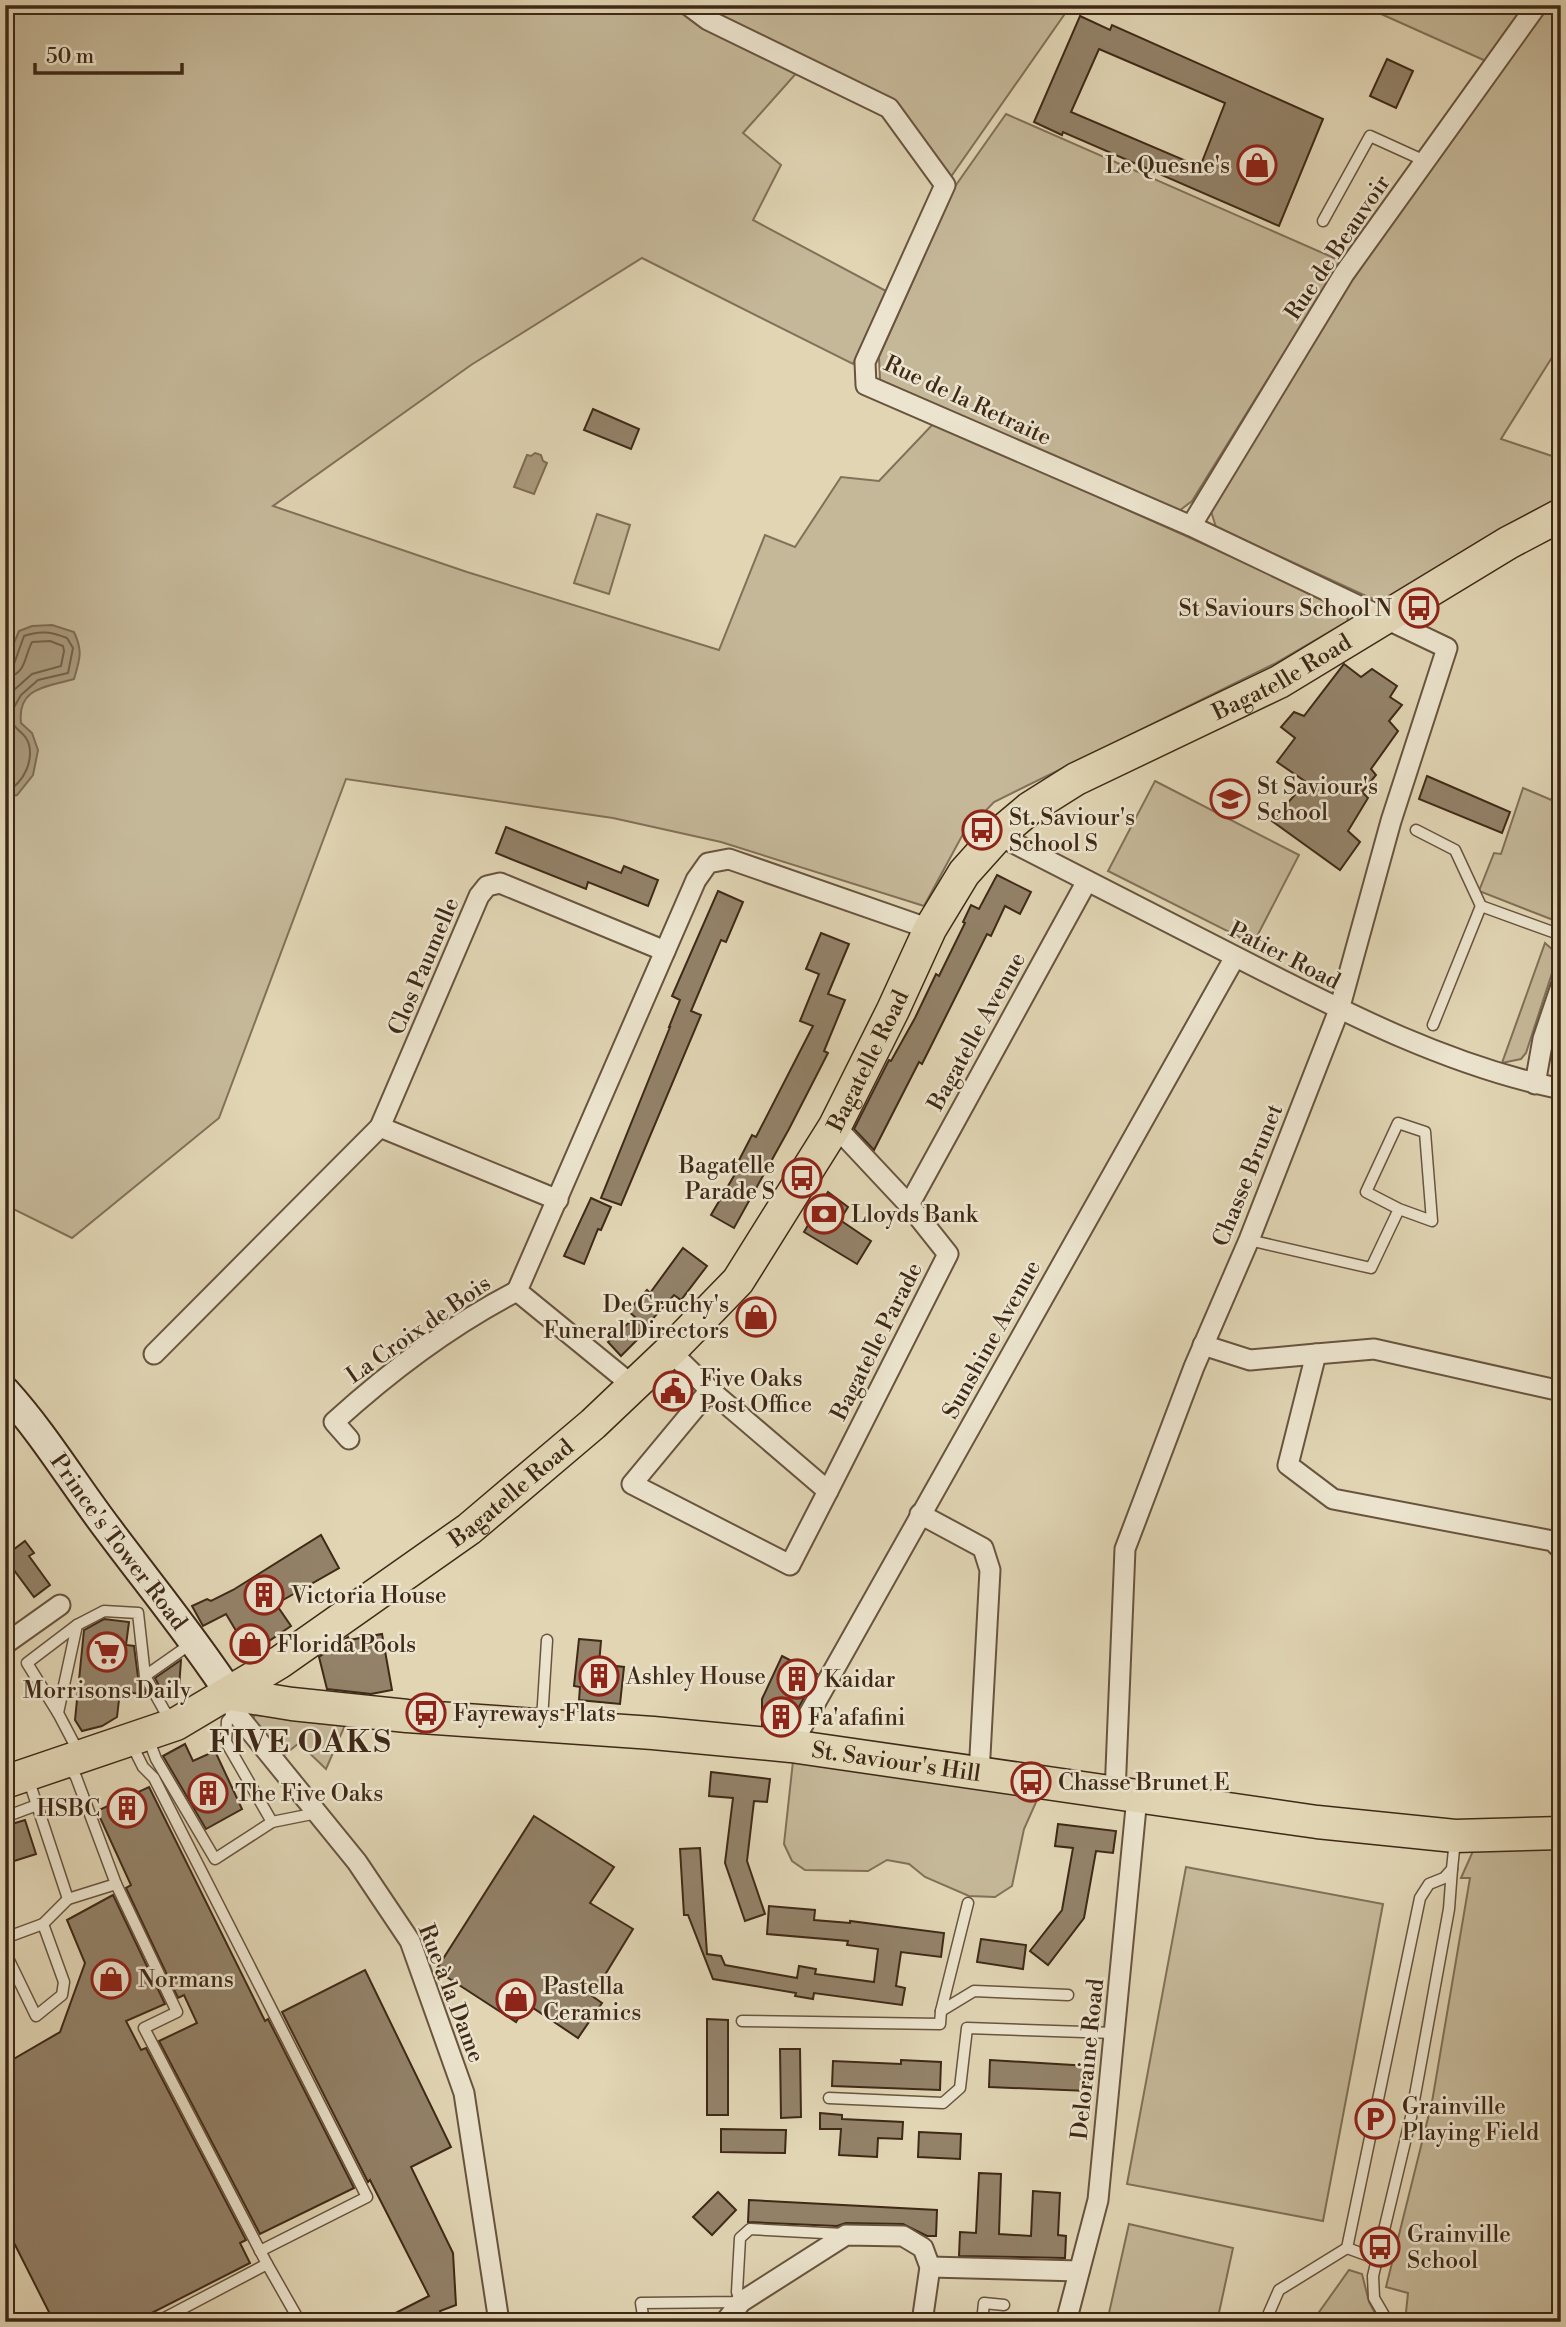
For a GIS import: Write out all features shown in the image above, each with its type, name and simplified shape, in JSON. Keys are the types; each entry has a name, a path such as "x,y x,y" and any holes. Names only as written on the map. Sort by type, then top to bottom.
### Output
{"main road":[{"name":"Bagatelle Road","path":"16,1778 232,1703 281,1662 469,1529 593,1424 670,1351 738,1281 835,1126 898,1001 930,929 964,873 998,835 1030,808 1076,779 1279,682 1508,543 1561,515"},
{"name":"Prince's Tower Road","path":"5,1391 34,1423 107,1527 195,1640 232,1703"},
{"path":"281,1662 274,1678 275,1686 285,1699 298,1705"},
{"name":"St. Saviour's Hill","path":"232,1703 298,1705 420,1718 791,1746 1317,1822 1455,1836 1561,1832"}],"street":[{"name":"Rue de la Retraite","path":"688,5 708,20 889,108 945,185 864,362 866,385 1191,526 1382,618"},
{"name":"Rue de Beauvoir","path":"1191,526 1344,274 1537,5"},
{"name":"Chasse Brunet","path":"1126,1795 1125,1549 1203,1345 1248,1240 1339,1010 1391,821 1447,648 1382,618"},
{"name":"Patier Road","path":"998,835 1339,1010 1414,1044 1480,1068 1561,1089"},
{"path":"632,1385 517,1292 695,880 708,863 729,859 930,929"},
{"name":"Bagatelle Avenue","path":"909,1205 1087,881"},
{"name":"Clos Paumelle","path":"154,1354 380,1127 479,896 487,886 500,883 665,951"},
{"name":"Sunshine Avenue","path":"791,1746 1235,957"},
{"path":"1535,1084 1543,1039 1559,995"},
{"name":"Bagatelle Parade","path":"710,1390 632,1484 790,1565 948,1254 909,1205 835,1126"},
{"path":"380,1127 558,1200"},
{"name":"La Croix de Bois","path":"349,1439 334,1422 380,1380 473,1316 517,1292"},
{"path":"1203,1345 1250,1360 1374,1349 1561,1391"},
{"path":"670,1351 710,1390 828,1491"},
{"path":"1316,1354 1288,1465 1333,1499 1553,1541 1561,1549"},
{"path":"920,1514 983,1548 990,1570 979,1774"},
{"path":"5,1644 60,1605"},
{"name":"Rue à la Dame","path":"232,1703 357,1862 410,1941 464,2092 499,2322"},
{"name":"Deloraine Road","path":"1066,2322 1098,2200 1114,2033 1126,1795"},
{"path":"725,2322 741,2302 846,2235 903,2236 923,2248 930,2266 922,2322"},
{"path":"930,2266 1079,2271"}],"lane":[{"path":"1323,221 1370,136 1425,161"},
{"path":"1416,830 1455,850 1481,906 1561,934"},
{"path":"1433,1025 1481,906"},
{"path":"1398,1123 1425,1132 1432,1221 1399,1209 1366,1192 1398,1123"},
{"path":"1248,1240 1371,1268 1399,1209"},
{"path":"176,1724 164,1710 145,1676 138,1613 104,1611 77,1625 27,1663 58,1713 76,1777 116,1884 177,2012 144,2028 300,2322"},
{"path":"58,1713 77,1625"},
{"path":"145,1676 195,1640"},
{"path":"542,1726 547,1640"},
{"path":"232,1703 227,1721 226,1742 272,1822"},
{"path":"138,1737 156,1759 215,1859 272,1822 317,1813"},
{"path":"138,1737 143,1767 154,1778 367,2197 260,2251"},
{"path":"16,1778 37,1805 68,1899"},
{"path":"5,1817 37,1805"},
{"path":"1388,2322 1374,2298 1373,2276 1411,2117 1450,1909 1455,1836"},
{"path":"1265,2322 1279,2290 1347,2249 1420,1898 1429,1884 1444,1878 1452,1869"},
{"path":"5,1938 43,1924 68,1899 116,1884"},
{"path":"742,2021 940,2024 968,1903"},
{"path":"5,1952 36,2016 62,1995 64,1982 43,1924"},
{"path":"941,2011 974,1991 1068,1995"},
{"path":"829,2098 943,2103 960,2088 967,2028 1114,2033"},
{"path":"644,2322 641,2303 741,2302 737,2292 740,2238 750,2230 846,2235"},
{"path":"1347,2249 1377,2259"},
{"path":"157,2322 267,2264"},
{"path":"982,2322 984,2303 1004,2305"}],"shaded area":[{"path":"5,5 678,5 694,19 800,69 743,133 781,165 753,220 886,291 853,364 642,258 471,365 273,506 467,572 719,650 765,535 795,547 841,477 879,481 934,423 1346,608 1348,621 1274,664 994,802 963,834 924,906 721,842 613,818 346,779 219,1118 72,1238 5,1205"},
{"path":"696,5 1071,5 950,178 892,101"},
{"path":"1361,5 1529,5 1488,62"},
{"path":"1548,5 1561,5 1561,343 1501,439 1561,459 1561,504 1394,600 1377,601 1216,527 1209,505 1359,263"},
{"path":"1006,114 1341,261 1192,501 1179,511 880,380 879,357 956,185"},
{"path":"597,514 630,525 609,594 574,583"},
{"path":"1155,781 1299,855 1253,944 1108,871"},
{"path":"1523,788 1561,804 1561,923 1479,891 1494,853 1501,854"},
{"path":"1545,943 1554,951 1555,964 1526,1053 1521,1059 1502,1063"},
{"path":"254,1715 346,1723 326,1769 299,1743 279,1759 253,1728"},
{"path":"793,1761 1030,1792 1037,1800 1024,1829 1012,1886 995,1897 969,1896 925,1877 909,1864 887,1860 868,1871 805,1870 792,1861 784,1844"},
{"path":"1561,1845 1561,2322 1405,2322 1408,2293 1386,2287 1432,2102 1470,1878 1461,1878 1473,1851"},
{"path":"1186,1867 1383,1904 1323,2221 1127,2184"},
{"path":"1129,2224 1233,2248 1217,2322 1107,2322"},
{"path":"1349,2270 1362,2274 1369,2302 1380,2322 1312,2322"}],"water":[{"path":"527,455 541,455 547,463 534,494 514,487"},
{"path":"52,625 74,632 80,650 78,666 74,679 44,687 29,695 24,702 21,723 32,733 38,750 33,775 17,795 5,798 5,675 11,650 19,631 32,626"}],"building":[{"path":"1080,16 1110,30 1112,25 1323,119 1279,226 1063,132 1062,135 1034,122","holes":["1099,49 1225,103 1200,167 1071,112"]},
{"path":"1387,59 1413,71 1396,108 1370,96"},
{"path":"593,409 639,429 631,449 584,430"},
{"path":"1344,664 1361,677 1372,669 1397,686 1390,697 1402,705 1389,721 1398,731 1371,769 1376,775 1362,792 1368,798 1348,831 1360,842 1340,870 1272,821 1306,782 1277,762 1295,738 1281,727 1294,712 1304,716"},
{"path":"1427,776 1510,812 1502,833 1419,799"},
{"path":"506,827 621,873 624,866 658,880 648,906 588,882 586,889 496,853"},
{"path":"997,875 1031,892 1020,914 1005,906 991,936 987,934 922,1064 919,1062 874,1150 854,1129 936,974 939,976 971,905 979,909"},
{"path":"718,891 743,902 726,942 721,940 691,1011 701,1015 621,1205 601,1198 680,1000 672,996"},
{"path":"821,933 849,944 828,994 845,1000 824,1051 828,1053 734,1228 711,1215 738,1169 735,1168 752,1135 756,1137 813,1026 800,1021 819,974 806,969"},
{"path":"828,1192 848,1207 840,1220 871,1241 857,1264 804,1232"},
{"path":"591,1198 611,1207 601,1230 598,1229 584,1264 564,1256"},
{"path":"683,1248 707,1266 681,1300 674,1295 621,1356 608,1342 635,1317 628,1311 647,1290 650,1293"},
{"path":"321,1535 339,1568 276,1604 291,1626 250,1654 226,1614 203,1626 192,1606 207,1599 211,1601 233,1590"},
{"path":"25,1541 34,1553 29,1556 50,1585 34,1597 5,1558"},
{"path":"104,1619 129,1622 126,1645 134,1646 138,1677 147,1695 120,1691 117,1717 102,1726 82,1731 75,1720 84,1630"},
{"path":"382,1634 392,1690 371,1694 327,1689 319,1657 348,1637 349,1640"},
{"name":"Ashley House","path":"579,1639 601,1641 599,1664 624,1667 620,1704 579,1700 580,1687 574,1686"},
{"path":"782,1656 817,1674 788,1727 762,1725 762,1699"},
{"path":"181,1660 179,1688 165,1697 155,1678"},
{"name":"The Five Oaks","path":"185,1744 193,1761 215,1751 242,1809 206,1829 163,1756"},
{"path":"711,1772 770,1779 767,1802 754,1801 747,1861 765,1914 745,1921 725,1863 733,1798 709,1796"},
{"path":"149,1787 265,2021 268,2019 354,2188 260,2234 159,2041 197,2023 184,1995 178,1998 126,1888 131,1885 97,1811"},
{"path":"534,1816 614,1867 590,1903 633,1929 592,1996 602,2003 578,2038 527,2004 516,2022 436,1970"},
{"path":"25,1820 36,1854 5,1864 5,1826"},
{"path":"1058,1824 1116,1831 1113,1853 1096,1851 1084,1918 1048,1965 1030,1951 1062,1910 1073,1848 1055,1846"},
{"path":"700,1848 707,1954 721,1956 725,1965 797,1978 799,1966 816,1969 815,1974 874,1982 878,1949 847,1945 848,1941 767,1934 769,1906 815,1910 814,1920 850,1921 944,1933 941,1957 901,1952 896,1986 905,1988 902,2005 814,1993 813,1999 795,1996 796,1993 713,1979 688,1915 684,1915 680,1849"},
{"path":"113,1895 165,2004 126,2021 141,2050 146,2048 246,2240 240,2243 250,2263 134,2322 54,2322 5,2225 5,2064 60,2032 85,1963 67,1920"},
{"path":"981,1939 1026,1945 1023,1969 977,1962"},
{"path":"365,1970 451,2147 411,2167 453,2253 456,2305 440,2311 444,2322 378,2322 429,2296 282,2012"},
{"path":"707,2019 728,2020 728,2115 707,2115"},
{"path":"780,2049 800,2049 801,2117 781,2118"},
{"path":"901,2060 941,2062 940,2090 832,2086 833,2061 901,2064"},
{"path":"990,2060 1089,2066 1088,2091 989,2087"},
{"path":"820,2113 842,2115 842,2119 903,2122 902,2139 878,2138 877,2157 839,2155 841,2129 820,2129"},
{"path":"721,2129 786,2130 785,2153 721,2152"},
{"path":"919,2132 961,2134 960,2159 918,2157"},
{"path":"979,2173 1001,2174 999,2234 1031,2236 1033,2191 1060,2193 1058,2235 1066,2236 1065,2258 959,2256 960,2232 976,2233"},
{"path":"718,2192 736,2210 712,2235 693,2217"},
{"path":"749,2200 937,2210 936,2236 927,2236 903,2224 846,2223 837,2226 748,2222"}],"place":[{"name":"Le Quesne's","path":"1257,165"},
{"name":"St Saviours School N","path":"1419,608"},
{"name":"St Saviour's School","path":"1230,799"},
{"name":"St. Saviour's School S","path":"982,830"},
{"name":"Bagatelle Parade S","path":"802,1178"},
{"name":"Lloyds Bank","path":"824,1214"},
{"name":"De Gruchy's Funeral Directors","path":"756,1317"},
{"name":"Five Oaks Post Office","path":"673,1391"},
{"name":"Victoria House","path":"264,1595"},
{"name":"Florida Pools","path":"250,1644"},
{"name":"Morrisons Daily","path":"107,1652"},
{"name":"Ashley House","path":"599,1676"},
{"name":"Kaidar","path":"797,1679"},
{"name":"Fayreways Flats","path":"426,1713"},
{"name":"Fa'afafini","path":"781,1717"},
{"name":"Chasse Brunet E","path":"1031,1782"},
{"name":"The Five Oaks","path":"208,1793"},
{"name":"HSBC","path":"127,1808"},
{"name":"Normans","path":"111,1979"},
{"name":"Pastella Ceramics","path":"516,1999"},
{"name":"Grainville Playing Field","path":"1375,2119"},
{"name":"Grainville School","path":"1380,2247"}],"district":[{"name":"FIVE OAKS","path":"301,1742"}]}
